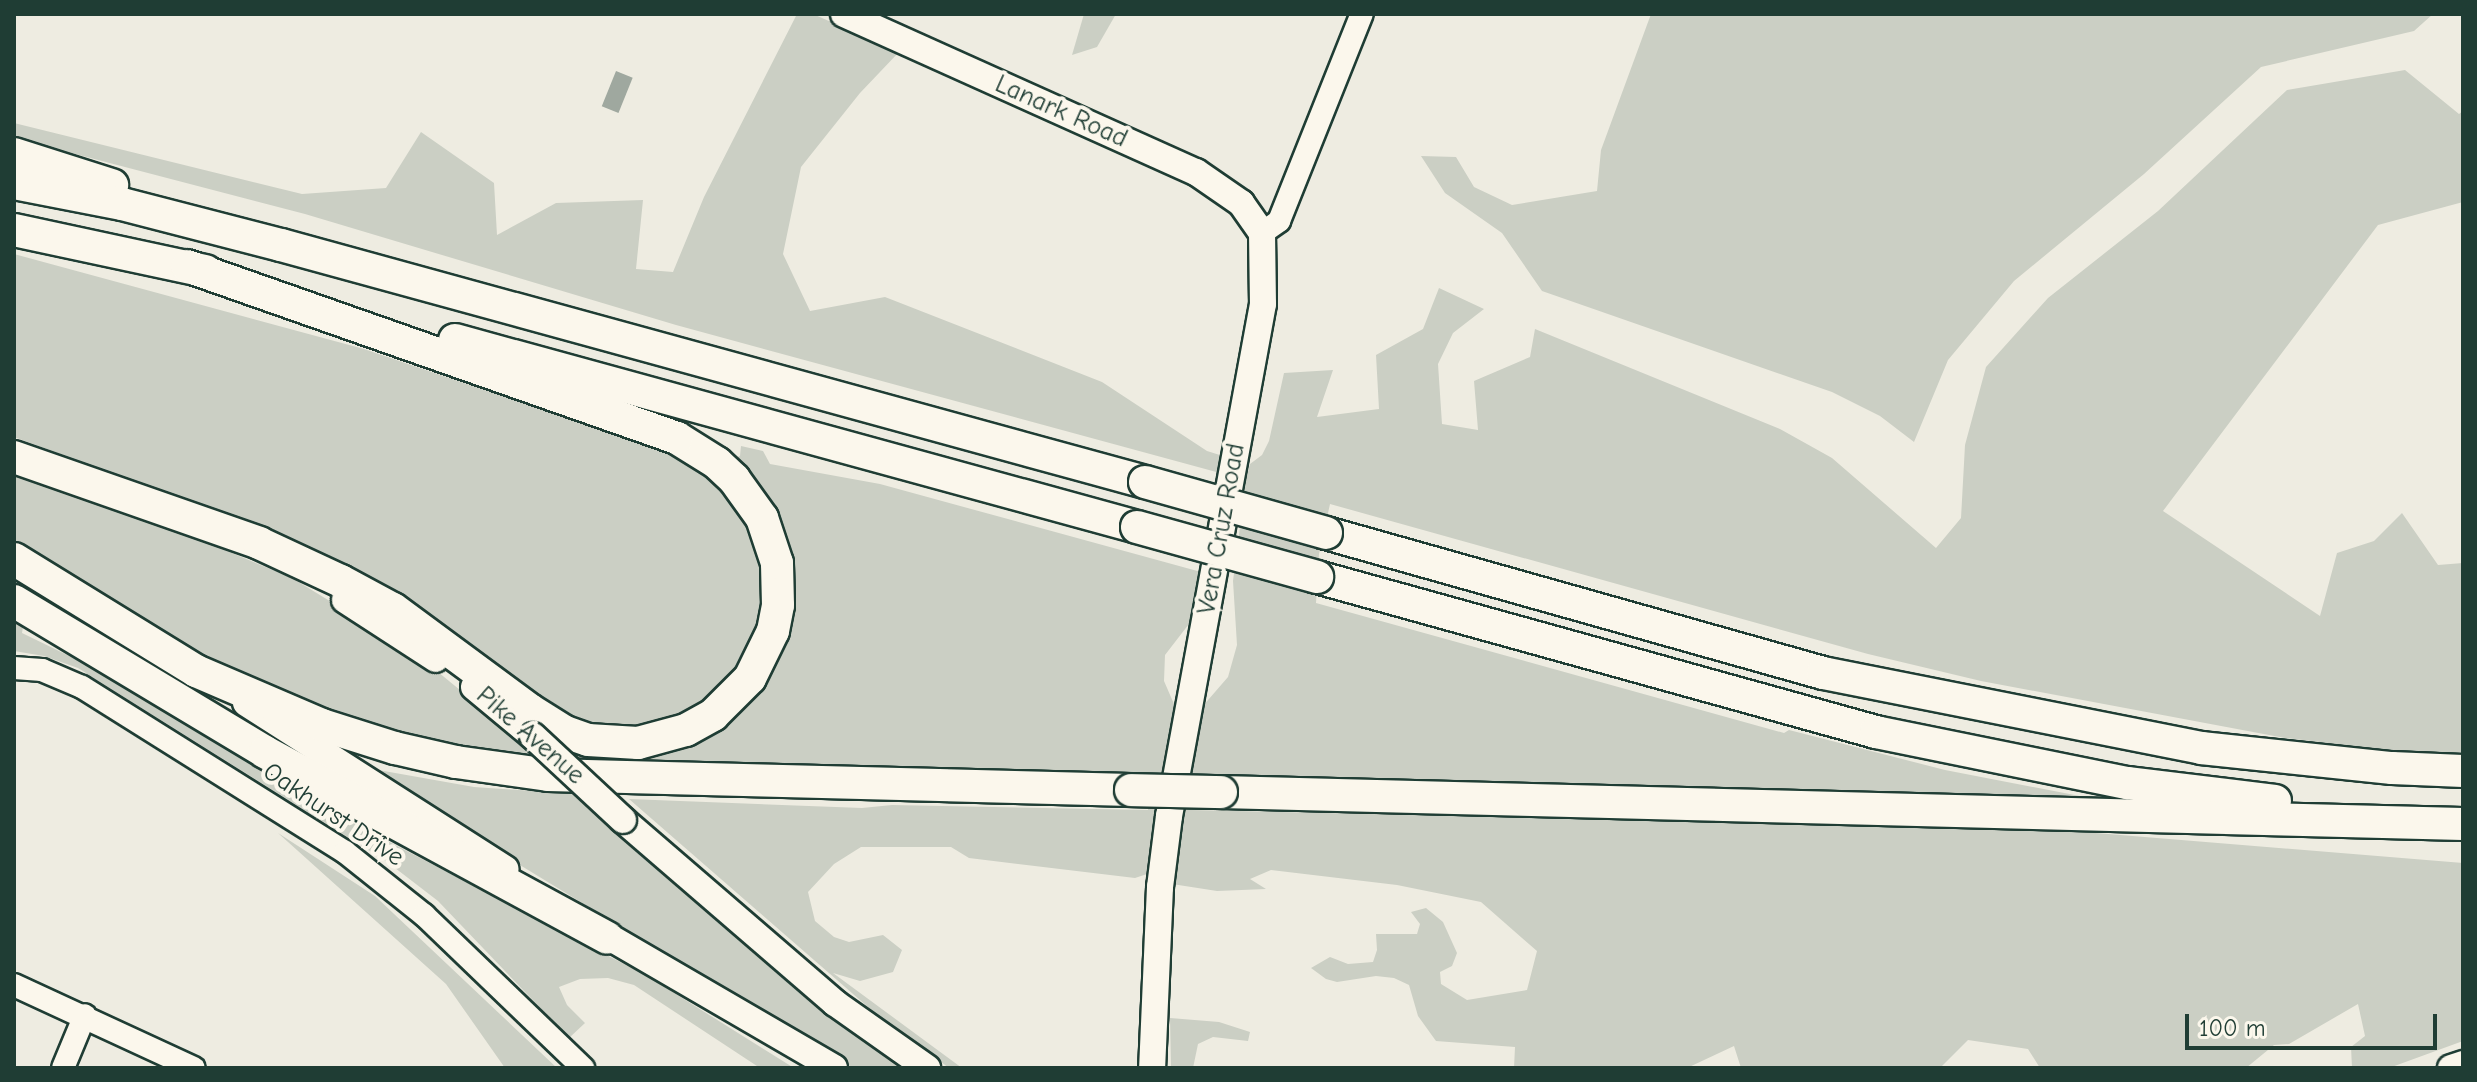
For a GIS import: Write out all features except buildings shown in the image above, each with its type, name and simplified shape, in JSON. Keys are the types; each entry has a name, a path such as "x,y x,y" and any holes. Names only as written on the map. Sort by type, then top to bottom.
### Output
{"highway":[{"path":"14,154 45,161 281,245"},
{"path":"14,183 122,204 281,245 1145,482 1823,673 2201,748 2392,768 2463,771"},
{"path":"14,230 187,266 1876,732 2127,783 2463,824"},
{"path":"14,457 222,529 341,581 393,609 530,710 565,732 588,740 638,743 686,730 733,698 764,656 778,605 777,563 771,540 749,497 726,471 698,449 677,438 187,266"},
{"path":"14,559 196,671 273,706 365,740 456,762 517,772 2463,824"},
{"path":"14,601 265,752 607,938"}],"main road":[{"name":"Lanark Road","path":"844,14 1196,172 1241,203 1262,233"},
{"name":"Vera Cruz Road","path":"1152,1068 1160,887 1169,816 1263,304 1262,233"},
{"name":"Pike Avenue","path":"82,483 294,573 349,602 462,678 533,736 623,820 835,1003 927,1068"},
{"path":"196,671 472,846 607,938 834,1068"},
{"path":"2451,1068 2463,1064"}],"street":[{"path":"1262,233 1279,221 1362,14"},
{"name":"Oakhurst Drive","path":"14,668 42,670 82,687 345,852 424,915 583,1068"},
{"path":"14,985 85,1015 194,1068"},
{"path":"63,1068 85,1015"}],"shaded area":[{"path":"797,14 813,14 899,52 860,93 801,167 783,254 810,311 885,297 1102,382 1207,451 1223,456 1220,473 676,325 305,214 14,138 14,123 302,194 386,188 421,132 494,183 497,235 556,203 643,200 636,269 673,272 704,197"},
{"path":"1084,14 1116,14 1097,47 1072,55"},
{"path":"1651,14 2433,14 2414,31 2261,67 2144,174 2014,281 1948,360 1914,442 1880,416 1832,392 1542,291 1502,233 1445,193 1421,156 1456,157 1474,187 1512,205 1597,191 1601,150"},
{"path":"2405,70 2459,114 2463,111 2463,202 2378,225 2163,511 2320,616 2337,553 2374,541 2402,513 2438,565 2463,563 2463,759 2285,738 1981,681 1868,654 1330,504 1319,554 1316,603 1784,733 1789,730 1945,770 2085,797 2086,800 1219,778 1218,775 1196,774 1191,810 2035,828 2463,863 2463,1041 2389,1068 2352,1068 2351,1047 2365,1036 2358,1004 2289,1044 2274,1045 2246,1068 2040,1068 2028,1049 1968,1040 1940,1068 1741,1068 1734,1046 1687,1068 1514,1068 1515,1047 1436,1041 1418,1016 1409,985 1394,978 1376,976 1337,982 1326,979 1311,968 1330,957 1348,964 1373,962 1377,950 1376,934 1417,934 1420,924 1411,912 1426,908 1443,922 1457,953 1452,966 1440,972 1441,984 1467,1000 1527,990 1537,951 1481,902 1397,885 1271,870 1250,879 1266,889 1217,891 1172,884 1202,707 1228,677 1237,645 1233,581 1246,480 1250,464 1262,455 1269,441 1284,373 1333,370 1317,417 1379,409 1376,355 1423,329 1439,288 1484,309 1453,333 1438,364 1442,424 1478,430 1474,381 1530,357 1535,329 1780,429 1832,458 1936,548 1961,518 1965,445 1986,367 2048,298 2158,211 2287,90"},
{"path":"616,71 633,78 618,113 602,106"},
{"path":"14,254 364,349 680,456 724,486 758,535 767,602 741,672 688,718 633,731 585,725 549,709 243,521 14,437"},
{"path":"741,446 763,451 770,464 880,484 1201,572 1192,620 1165,655 1164,681 1177,711 1150,873 1135,878 969,858 951,847 861,847 834,864 808,892 815,921 834,937 849,942 883,935 902,950 893,972 860,981 833,973 962,1068 949,1068 868,1007 629,799 862,808 892,805 1148,810 1153,773 1129,772 1129,776 523,761 398,739 219,666 14,543 14,471 208,543 292,578 415,653 500,723 503,731 523,748 697,741 734,717 767,681 784,647 787,630 732,459 740,456"},
{"path":"14,614 24,620 22,633 98,670 328,810 647,976 794,1068 760,1068 634,985 608,978 580,979 559,987 567,1005 585,1023 569,1038 438,901 386,861 78,668 44,656 14,651"},
{"path":"367,768 474,787 576,794 781,971 901,1068 853,1068 456,826"},
{"path":"278,833 375,896 557,1068 505,1068 446,984"},
{"path":"1170,1018 1219,1022 1250,1032 1248,1041 1213,1037 1198,1044 1193,1068 1171,1068"}]}
